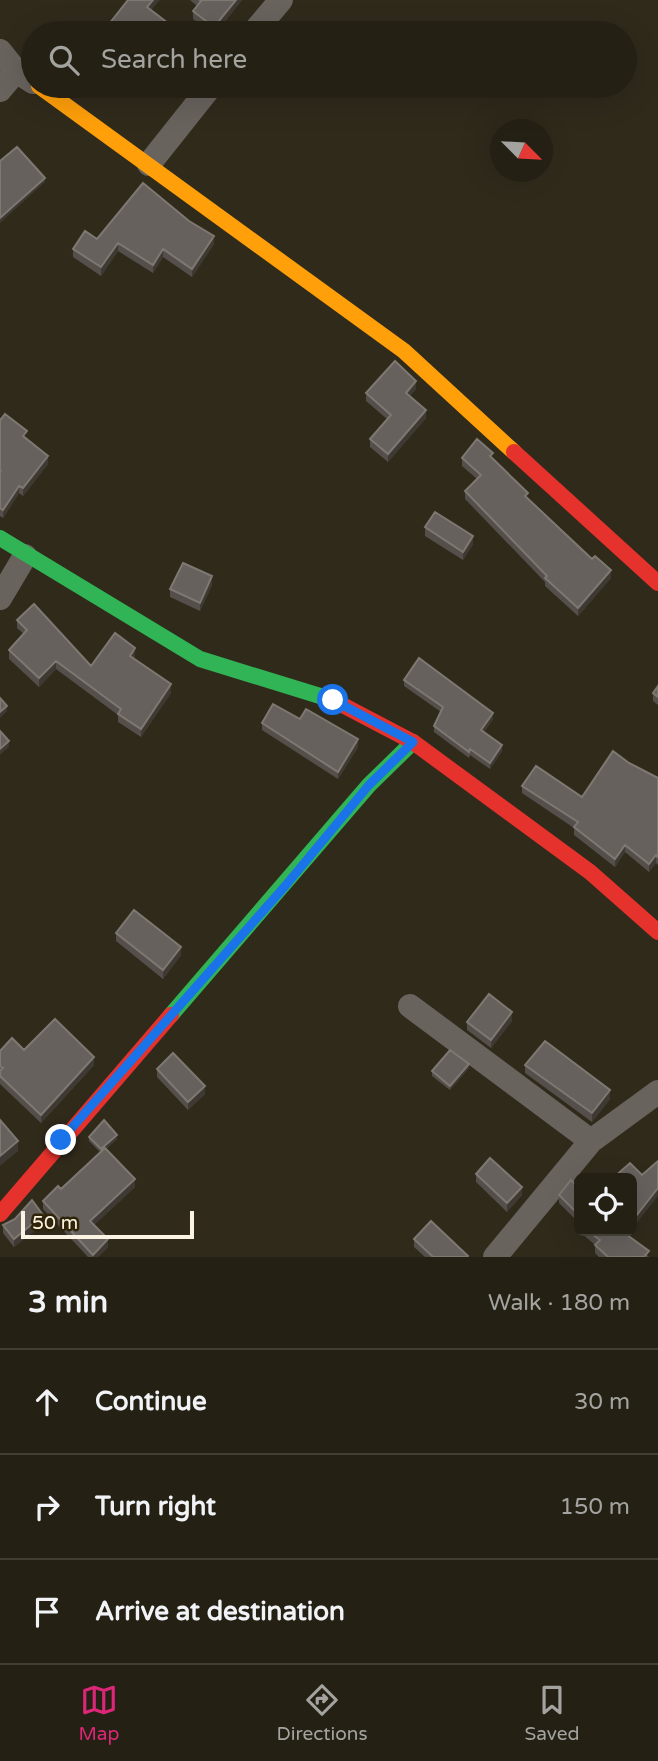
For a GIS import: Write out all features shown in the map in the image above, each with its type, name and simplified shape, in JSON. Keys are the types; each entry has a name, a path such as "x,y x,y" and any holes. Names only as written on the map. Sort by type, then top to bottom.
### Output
{"street":[{"path":"263,21 281,0"},
{"path":"0,51 21,73"},
{"path":"0,90 21,78"},
{"path":"56,98 404,351 658,583"},
{"path":"149,164 201,98"},
{"path":"0,538 25,556 200,659 333,700 413,742 590,872 658,932"},
{"path":"0,598 25,556"},
{"path":"0,1214 369,785 413,742"},
{"path":"410,1006 591,1141"},
{"path":"495,1257 591,1141 658,1092"}],"building":[{"path":"128,0 153,0 147,7 165,21 111,21"},
{"path":"236,0 219,21 206,21 193,11 201,1"},
{"path":"17,147 45,178 0,218 0,161"},
{"path":"143,183 189,221 214,236 192,269 163,249 153,265 118,243 101,267 73,249 85,231 97,239"},
{"path":"395,361 416,381 406,393 426,410 388,454 370,439 391,415 366,393"},
{"path":"5,414 27,431 23,436 48,456 23,488 19,486 3,510 0,508 0,419"},
{"path":"477,439 493,453 490,456 528,493 525,496 592,559 595,556 611,570 578,608 545,578 547,576 465,491 481,475 462,458"},
{"path":"435,512 473,536 463,552 425,527"},
{"path":"183,563 212,576 200,603 170,589"},
{"path":"34,604 91,666 115,633 135,648 130,656 171,684 141,729 118,714 121,709 56,661 39,678 9,650 27,630 17,620"},
{"path":"419,658 493,713 481,730 502,745 490,763 470,749 469,752 434,726 443,707 404,680"},
{"path":"0,698 7,706 0,712"},
{"path":"273,704 300,719 306,709 358,739 338,772 262,723"},
{"path":"0,731 9,741 0,749"},
{"path":"613,751 658,778 658,857 656,855 649,864 625,845 615,859 574,827 578,822 522,786 536,766 582,797"},
{"path":"134,910 181,947 163,970 116,933"},
{"path":"489,994 512,1012 491,1040 467,1022"},
{"path":"55,1019 94,1057 41,1115 0,1076 3,1068 0,1066 0,1051 12,1038 24,1050"},
{"path":"545,1041 610,1090 592,1113 525,1065"},
{"path":"450,1050 469,1064 450,1086 432,1071"},
{"path":"173,1053 205,1086 188,1102 157,1069"},
{"path":"0,1120 18,1141 0,1156"},
{"path":"104,1120 117,1135 101,1149 89,1137"},
{"path":"105,1148 135,1179 90,1221 108,1239 93,1255 43,1201 58,1186 61,1189"},
{"path":"490,1158 522,1187 507,1203 476,1174"},
{"path":"658,1161 658,1188 637,1215 637,1173 619,1173 630,1163 642,1175"},
{"path":"571,1180 574,1183 574,1210 559,1195"},
{"path":"32,1200 43,1215 14,1239 3,1225 15,1219"},
{"path":"431,1221 468,1256 433,1257 414,1239"},
{"path":"595,1236 628,1236 649,1251 644,1257 608,1257 595,1245 600,1240"}],"traffic: fast":[{"path":"0,538 200,659 333,700"},
{"path":"171,1015 369,785 413,742"}],"traffic: slow":[{"path":"56,98 404,351 514,452"}],"traffic: jam":[{"path":"514,452 658,583"},
{"path":"333,700 413,742 590,872 658,932"},
{"path":"0,1214 171,1015"}],"route":[{"path":"61,1140 286,885 369,785 413,742 333,700"}]}
